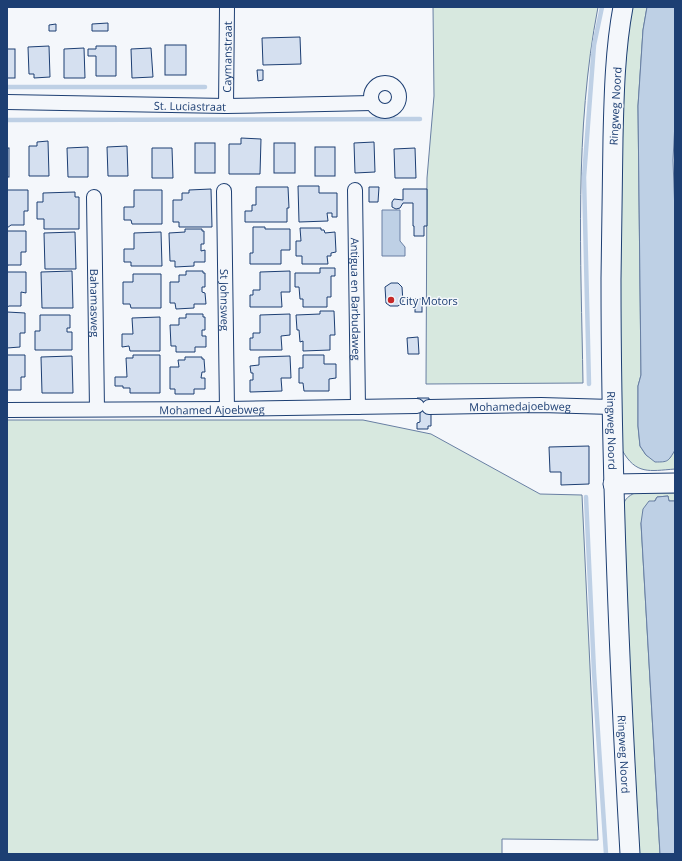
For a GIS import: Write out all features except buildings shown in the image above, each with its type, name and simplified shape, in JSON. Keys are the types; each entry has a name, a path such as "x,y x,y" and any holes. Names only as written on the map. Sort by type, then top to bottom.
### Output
{"street":[{"name":"Caymanstraat","path":"226,106 227,7"},
{"name":"Ringweg Noord","path":"623,7 614,93 612,198 612,407 613,484 630,854"},
{"name":"St. Luciastraat","path":"7,102 226,106 372,103"},
{"name":"Antigua en Barbudaweg","path":"355,190 358,408"},
{"name":"St Johnsweg","path":"224,191 226,409"},
{"name":"Bahamasweg","path":"94,197 97,409"},
{"name":"Mohamedajoebweg","path":"423,406 541,405 612,407"},
{"name":"Mohamed Ajoebweg","path":"7,410 358,408 423,406"},
{"path":"613,484 674,483"}],"shaded area":[{"path":"433,7 598,7 590,54 582,148 581,242 583,383 426,384 427,178 434,96"},
{"path":"631,7 647,7 643,30 638,106 641,375 638,386 638,426 640,446 646,455 653,459 669,459 675,450 675,469 644,470 638,468 627,458 622,450 619,253 621,107"},
{"path":"7,420 363,420 431,434 540,494 582,495 598,840 502,839 502,854 7,854"},
{"path":"637,492 675,493 675,501 669,501 668,496 657,497 641,523 660,854 639,854 622,517 626,499"}],"water":[{"path":"647,7 675,7 675,122 673,160 675,214 675,450 671,457 667,460 659,462 655,462 646,455 640,446 638,426 638,386 641,375 638,106 643,30"},
{"path":"382,210 400,210 400,241 405,247 405,256 382,256"},
{"path":"668,496 669,501 675,501 675,854 660,854 641,523 643,509 649,501 655,501 657,497"}],"waterway":[{"path":"589,384 584,177 594,45 602,7"},
{"path":"7,87 205,87"},
{"path":"7,120 420,119"},
{"path":"586,497 594,672 606,854"}],"place":[{"name":"City Motors","path":"391,300"}]}
